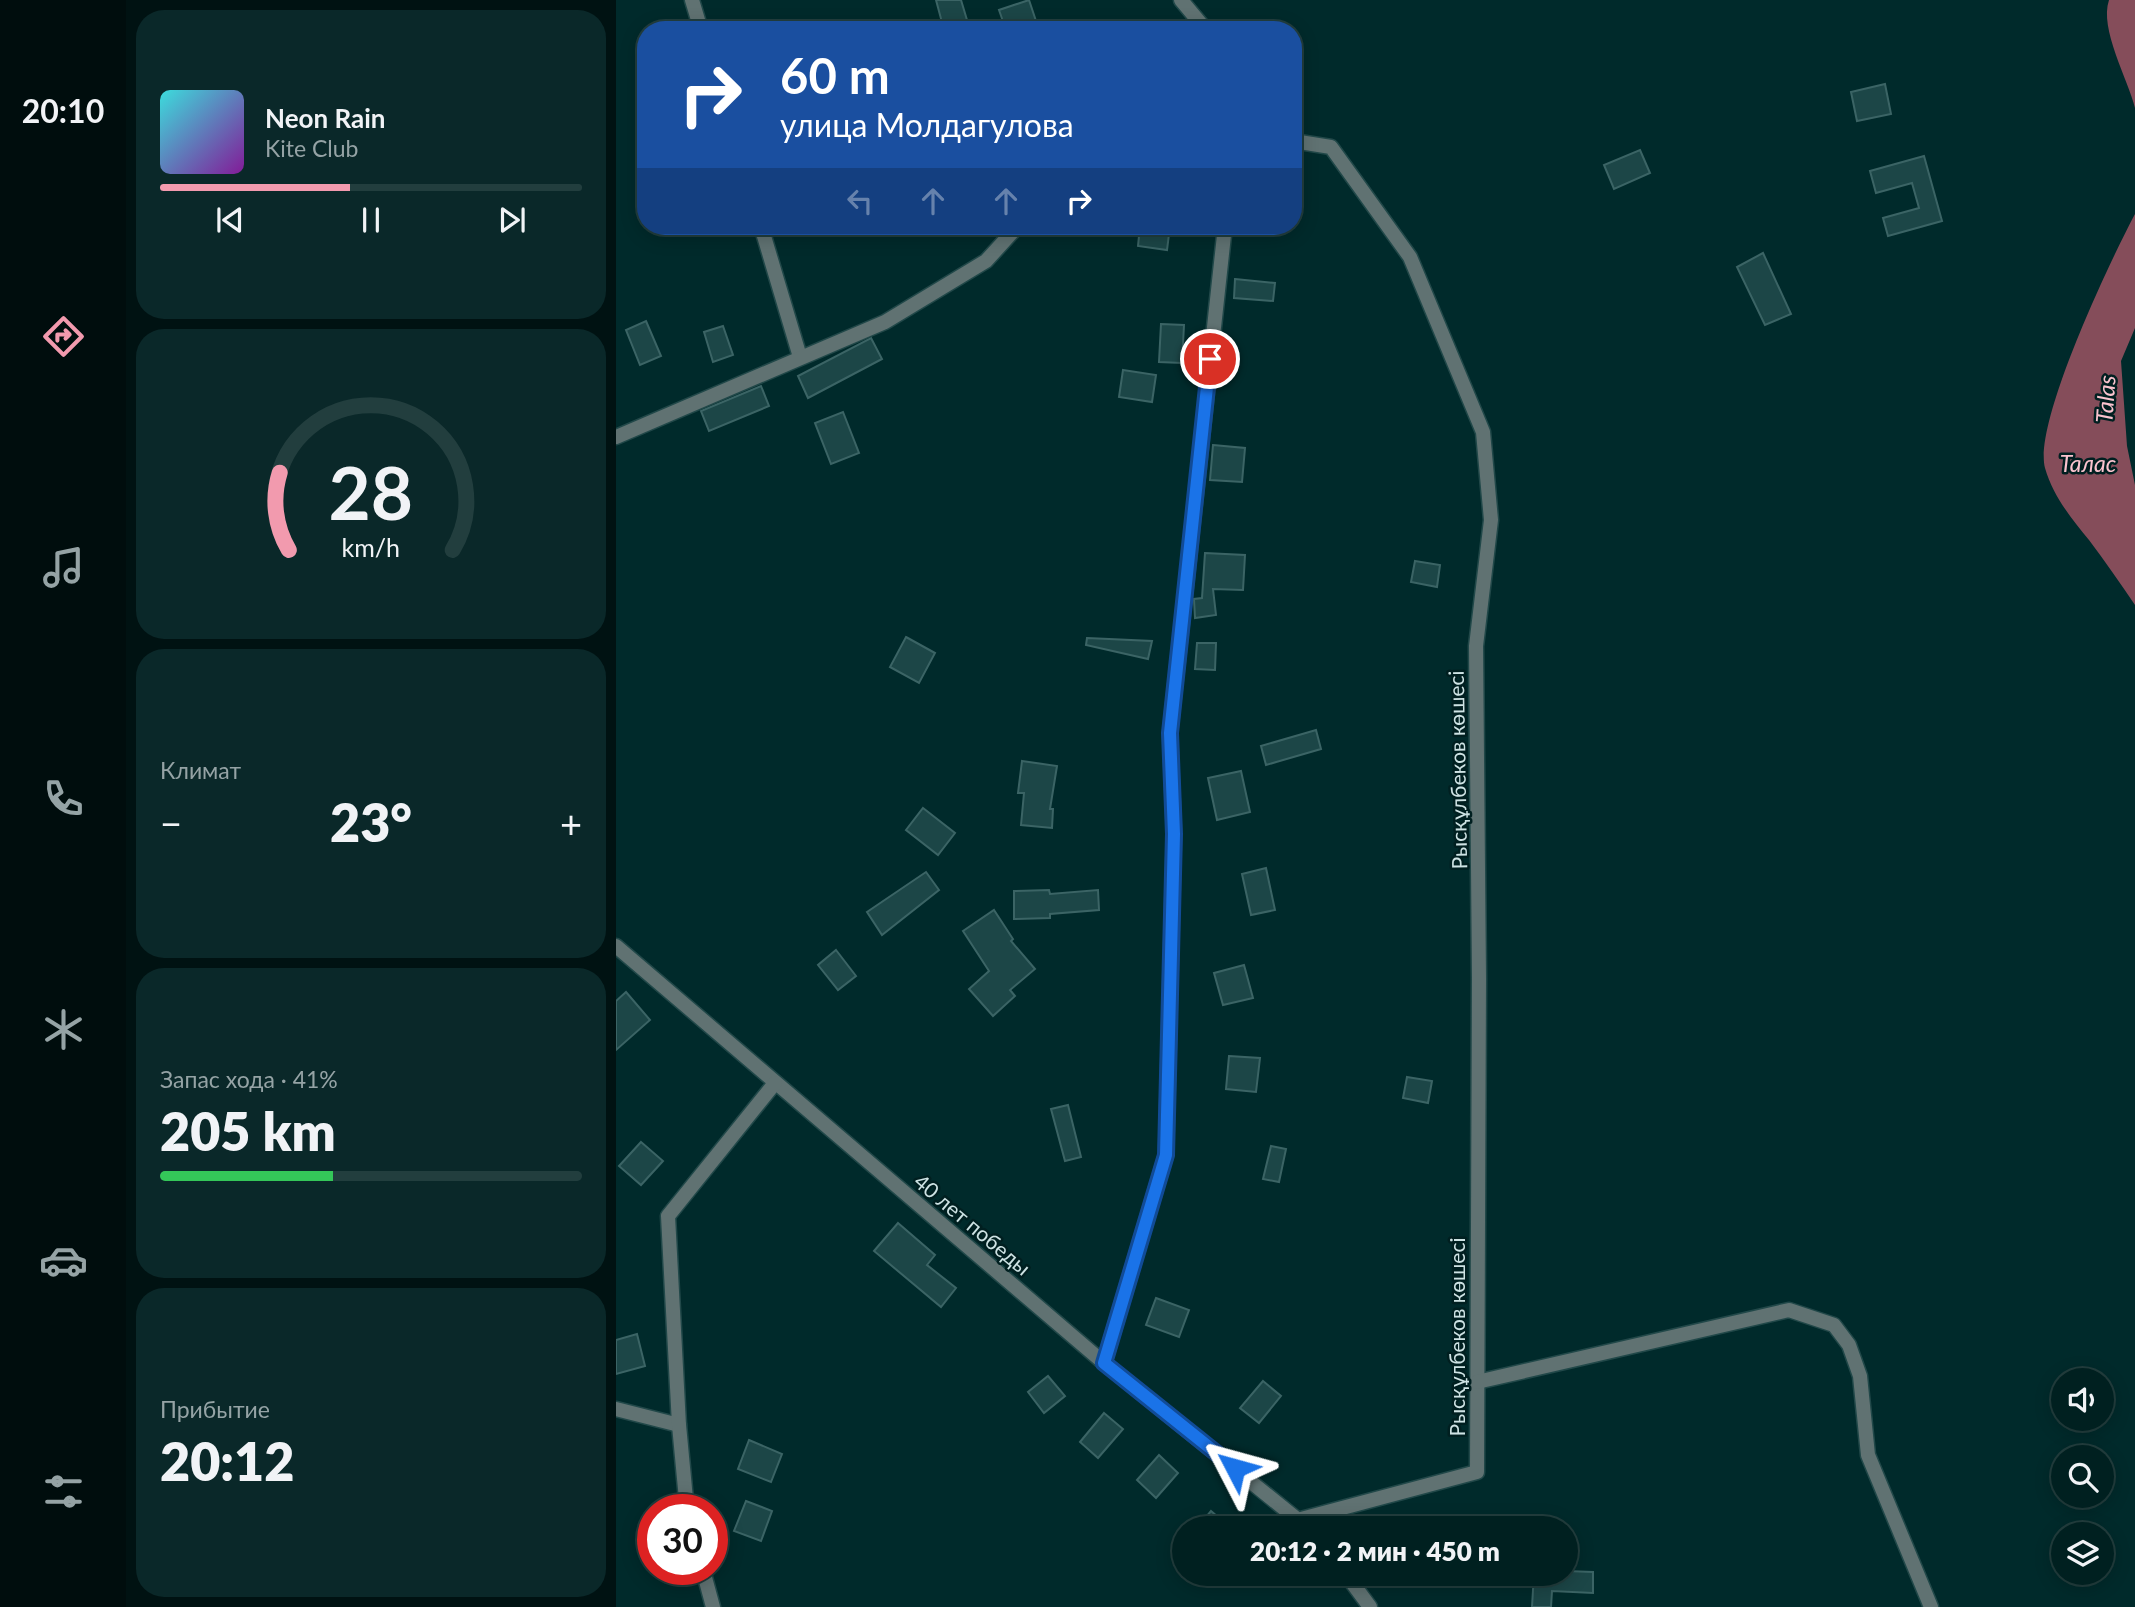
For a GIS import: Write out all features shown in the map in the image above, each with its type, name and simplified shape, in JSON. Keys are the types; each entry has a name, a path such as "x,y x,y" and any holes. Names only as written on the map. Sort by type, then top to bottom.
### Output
{"street":[{"path":"692,0 698,21"},
{"path":"1181,0 1198,21"},
{"name":"Рысқұлбеков көшесі","path":"1302,142 1331,147 1410,257 1483,432 1491,520 1476,646 1479,978 1477,1472 1329,1516"},
{"path":"764,235 800,357"},
{"path":"616,437 885,322 986,261 1010,235"},
{"path":"1104,1363 1166,1155 1174,834 1170,733 1224,235"},
{"name":"40 лет победы","path":"616,946 1104,1363 1296,1516"},
{"path":"685,1494 679,1425 668,1216 775,1083"},
{"path":"1477,1382 1789,1310 1834,1325 1849,1345 1860,1376 1868,1455 1931,1607"},
{"path":"616,1409 679,1425"},
{"path":"707,1585 713,1607"},
{"path":"1355,1586 1370,1607"}],"water":[{"path":"2109,0 2135,0 2135,108 2111,39 2107,12"},
{"name":"Талас","path":"2135,214 2135,328 2121,361 2127,446 2135,485 2135,605 2058,497 2045,468 2044,446 2076,341"}],"building":[{"path":"936,0 961,0 967,21 942,21"},
{"path":"1029,0 1036,21 1003,21 999,10"},
{"path":"1885,84 1891,114 1857,121 1851,92"},
{"path":"1640,150 1650,173 1614,189 1604,165"},
{"path":"1924,156 1942,221 1888,236 1883,218 1919,208 1912,183 1876,193 1870,171"},
{"path":"1139,235 1169,235 1167,250 1138,246"},
{"path":"1763,253 1791,314 1765,325 1737,267"},
{"path":"1235,279 1275,283 1273,301 1234,298"},
{"path":"646,321 661,356 640,365 626,330"},
{"path":"1161,324 1184,325 1182,363 1159,362"},
{"path":"723,326 733,355 713,362 704,332"},
{"path":"871,338 882,359 808,398 798,376"},
{"path":"1123,370 1156,375 1152,402 1119,397"},
{"path":"761,386 769,406 709,431 701,411"},
{"path":"843,412 859,453 831,464 815,423"},
{"path":"1213,445 1245,448 1242,482 1210,480"},
{"path":"1205,553 1245,555 1243,590 1213,589 1216,615 1195,618 1194,599 1202,598"},
{"path":"1415,561 1440,565 1437,587 1411,582"},
{"path":"906,637 935,653 919,683 890,667"},
{"path":"1087,638 1152,641 1148,659 1086,645"},
{"path":"1197,643 1216,643 1215,670 1195,669"},
{"path":"1316,730 1321,749 1266,765 1261,746"},
{"path":"1022,761 1057,766 1050,809 1053,809 1052,828 1021,825 1024,793 1018,793"},
{"path":"1241,771 1250,812 1217,820 1208,778"},
{"path":"923,808 955,833 938,855 906,830"},
{"path":"1266,868 1275,910 1251,915 1242,874"},
{"path":"926,872 939,890 882,935 867,912"},
{"path":"1049,890 1050,894 1098,890 1099,910 1050,914 1050,918 1014,919 1014,891"},
{"path":"994,910 1013,939 1011,941 1035,969 1010,990 1015,996 993,1016 969,989 989,971 963,931"},
{"path":"836,950 856,976 838,990 818,965"},
{"path":"1244,965 1253,998 1223,1005 1214,973"},
{"path":"626,992 650,1020 616,1050 616,1001"},
{"path":"1229,1056 1260,1058 1256,1092 1226,1089"},
{"path":"1407,1077 1432,1081 1428,1103 1403,1098"},
{"path":"1068,1105 1081,1157 1065,1161 1051,1109"},
{"path":"641,1142 663,1161 641,1185 619,1166"},
{"path":"1271,1146 1286,1149 1279,1182 1263,1179"},
{"path":"898,1223 935,1255 927,1265 956,1288 941,1307 874,1251"},
{"path":"1156,1298 1189,1310 1179,1337 1146,1325"},
{"path":"637,1334 645,1366 616,1374 616,1340"},
{"path":"1048,1376 1065,1396 1044,1413 1028,1392"},
{"path":"1263,1381 1281,1396 1259,1423 1240,1408"},
{"path":"1104,1413 1123,1429 1098,1458 1080,1442"},
{"path":"749,1440 782,1454 771,1482 738,1469"},
{"path":"1159,1455 1178,1473 1156,1498 1137,1480"},
{"path":"746,1501 772,1511 761,1541 734,1531"},
{"path":"1578,1571 1593,1572 1593,1593 1552,1591 1551,1607 1532,1607 1533,1586 1578,1586"}],"route":[{"path":"1210,359 1170,733 1174,834 1166,1155 1104,1363 1235,1468"}],"water label":[{"name":"Talas","path":"2105,399"}]}
